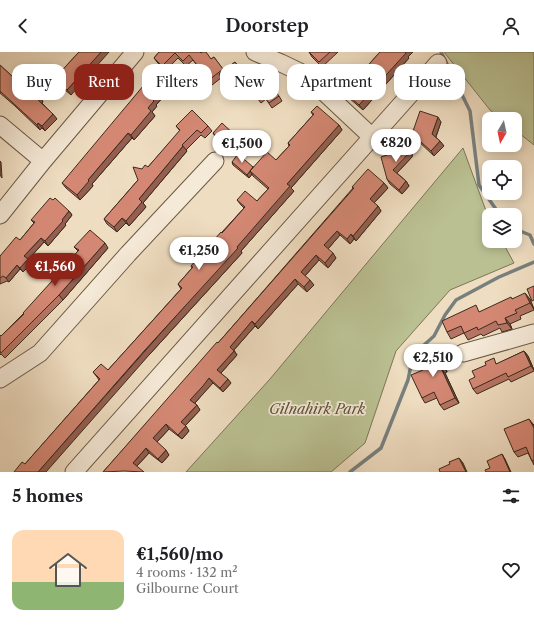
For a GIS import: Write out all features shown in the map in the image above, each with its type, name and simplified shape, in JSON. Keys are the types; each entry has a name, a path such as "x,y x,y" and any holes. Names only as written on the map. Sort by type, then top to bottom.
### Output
{"street":[{"path":"0,215 43,161 135,52"},
{"path":"255,52 281,62 306,75 372,137"},
{"path":"74,472 438,63"},
{"path":"0,125 43,161"},
{"path":"0,379 40,353 128,254 215,161"},
{"path":"463,353 534,333"}],"green space":[{"path":"444,52 534,52 534,145 522,136 522,112 492,112 465,78 465,64 454,64"},
{"name":"Gilnahirk Park","path":"463,148 485,208 482,208 482,248 506,248 514,263 450,290 396,351 365,443 331,472 186,472 270,379"}],"building":[{"path":"79,52 101,52 90,64 74,64 74,82 67,90 66,66"},
{"path":"159,52 206,52 211,59 214,57 220,65 220,71 212,78 212,64 196,64 189,55 183,61 175,53 164,64 160,64 154,58"},
{"path":"309,52 330,52 319,62"},
{"path":"380,52 406,53 396,64 394,64 394,66 386,75 386,64 369,64"},
{"path":"0,65 12,76 12,100 38,100 53,114 42,126 38,123 37,125 0,91"},
{"path":"142,87 142,100 154,101 148,108 151,111 131,135 128,133 77,195 62,183 131,100 134,100 134,97"},
{"path":"354,100 364,100 359,105"},
{"path":"317,106 339,125 287,184 290,186 237,247 238,248 145,350 38,472 14,472 22,462 25,464 100,379 93,372 101,364 108,370 182,288 178,284 193,267 191,266 245,207 237,200 245,191 257,201 269,188 250,171 267,152 276,160 290,145 288,143 314,114 311,112"},
{"path":"192,110 208,126 201,133 197,130 182,145 183,146 139,199 142,202 126,221 122,218 114,227 104,219 138,180 133,167 142,169 145,165 148,167 180,130 176,126"},
{"path":"420,111 438,117 432,134 440,141 431,151 412,134"},
{"path":"222,123 237,137 228,147 213,133"},
{"path":"396,140 410,141 409,153 393,170 406,181 399,190 387,179 381,157 390,154 395,149"},
{"path":"238,154 253,167 247,175 232,162"},
{"path":"368,169 384,183 370,199 378,206 353,236 351,234 347,239 337,231 324,245 333,253 325,263 316,255 301,272 310,280 304,287 295,279 255,324 252,321 230,347 234,351 217,370 228,379 220,388 209,378 190,400 197,405 181,422 186,426 178,435 166,424 153,438 166,450 158,459 146,448 133,463 144,472 103,472 354,188 352,187"},
{"path":"50,198 53,200 55,198 69,211 62,220 63,221 45,241 41,238 24,256 28,259 20,268 17,265 6,278 3,276 0,278 0,256 16,237 20,240 35,222 31,220"},
{"path":"90,230 105,243 59,295 1,353 0,335 1,336 24,314 23,313 79,250 74,247"},
{"path":"534,286 534,300 532,301 527,289"},
{"path":"525,293 530,303 515,310 517,313 505,318 507,323 498,325 496,321 478,330 477,327 464,333 461,326 447,332 442,321 476,305 479,312 511,297 512,299"},
{"path":"435,348 444,367 441,368 455,398 440,405 434,392 422,398 411,375 423,370 417,357"},
{"path":"524,351 531,366 508,377 506,373 473,389 469,380 475,377 472,371 486,365 485,362 494,358 496,364"},
{"path":"529,419 534,428 534,460 532,461 526,447 514,452 504,429"},
{"path":"502,454 510,472 486,472 485,470 490,468 487,461"},
{"path":"459,458 466,472 440,472 439,469 450,464 449,462"}],"waterway":[{"path":"441,52 470,111 479,185 495,208"},
{"path":"522,232 530,235 534,244"},
{"path":"350,472 381,448 408,380 413,355 434,336 445,315 456,300 499,277 534,262"}]}
